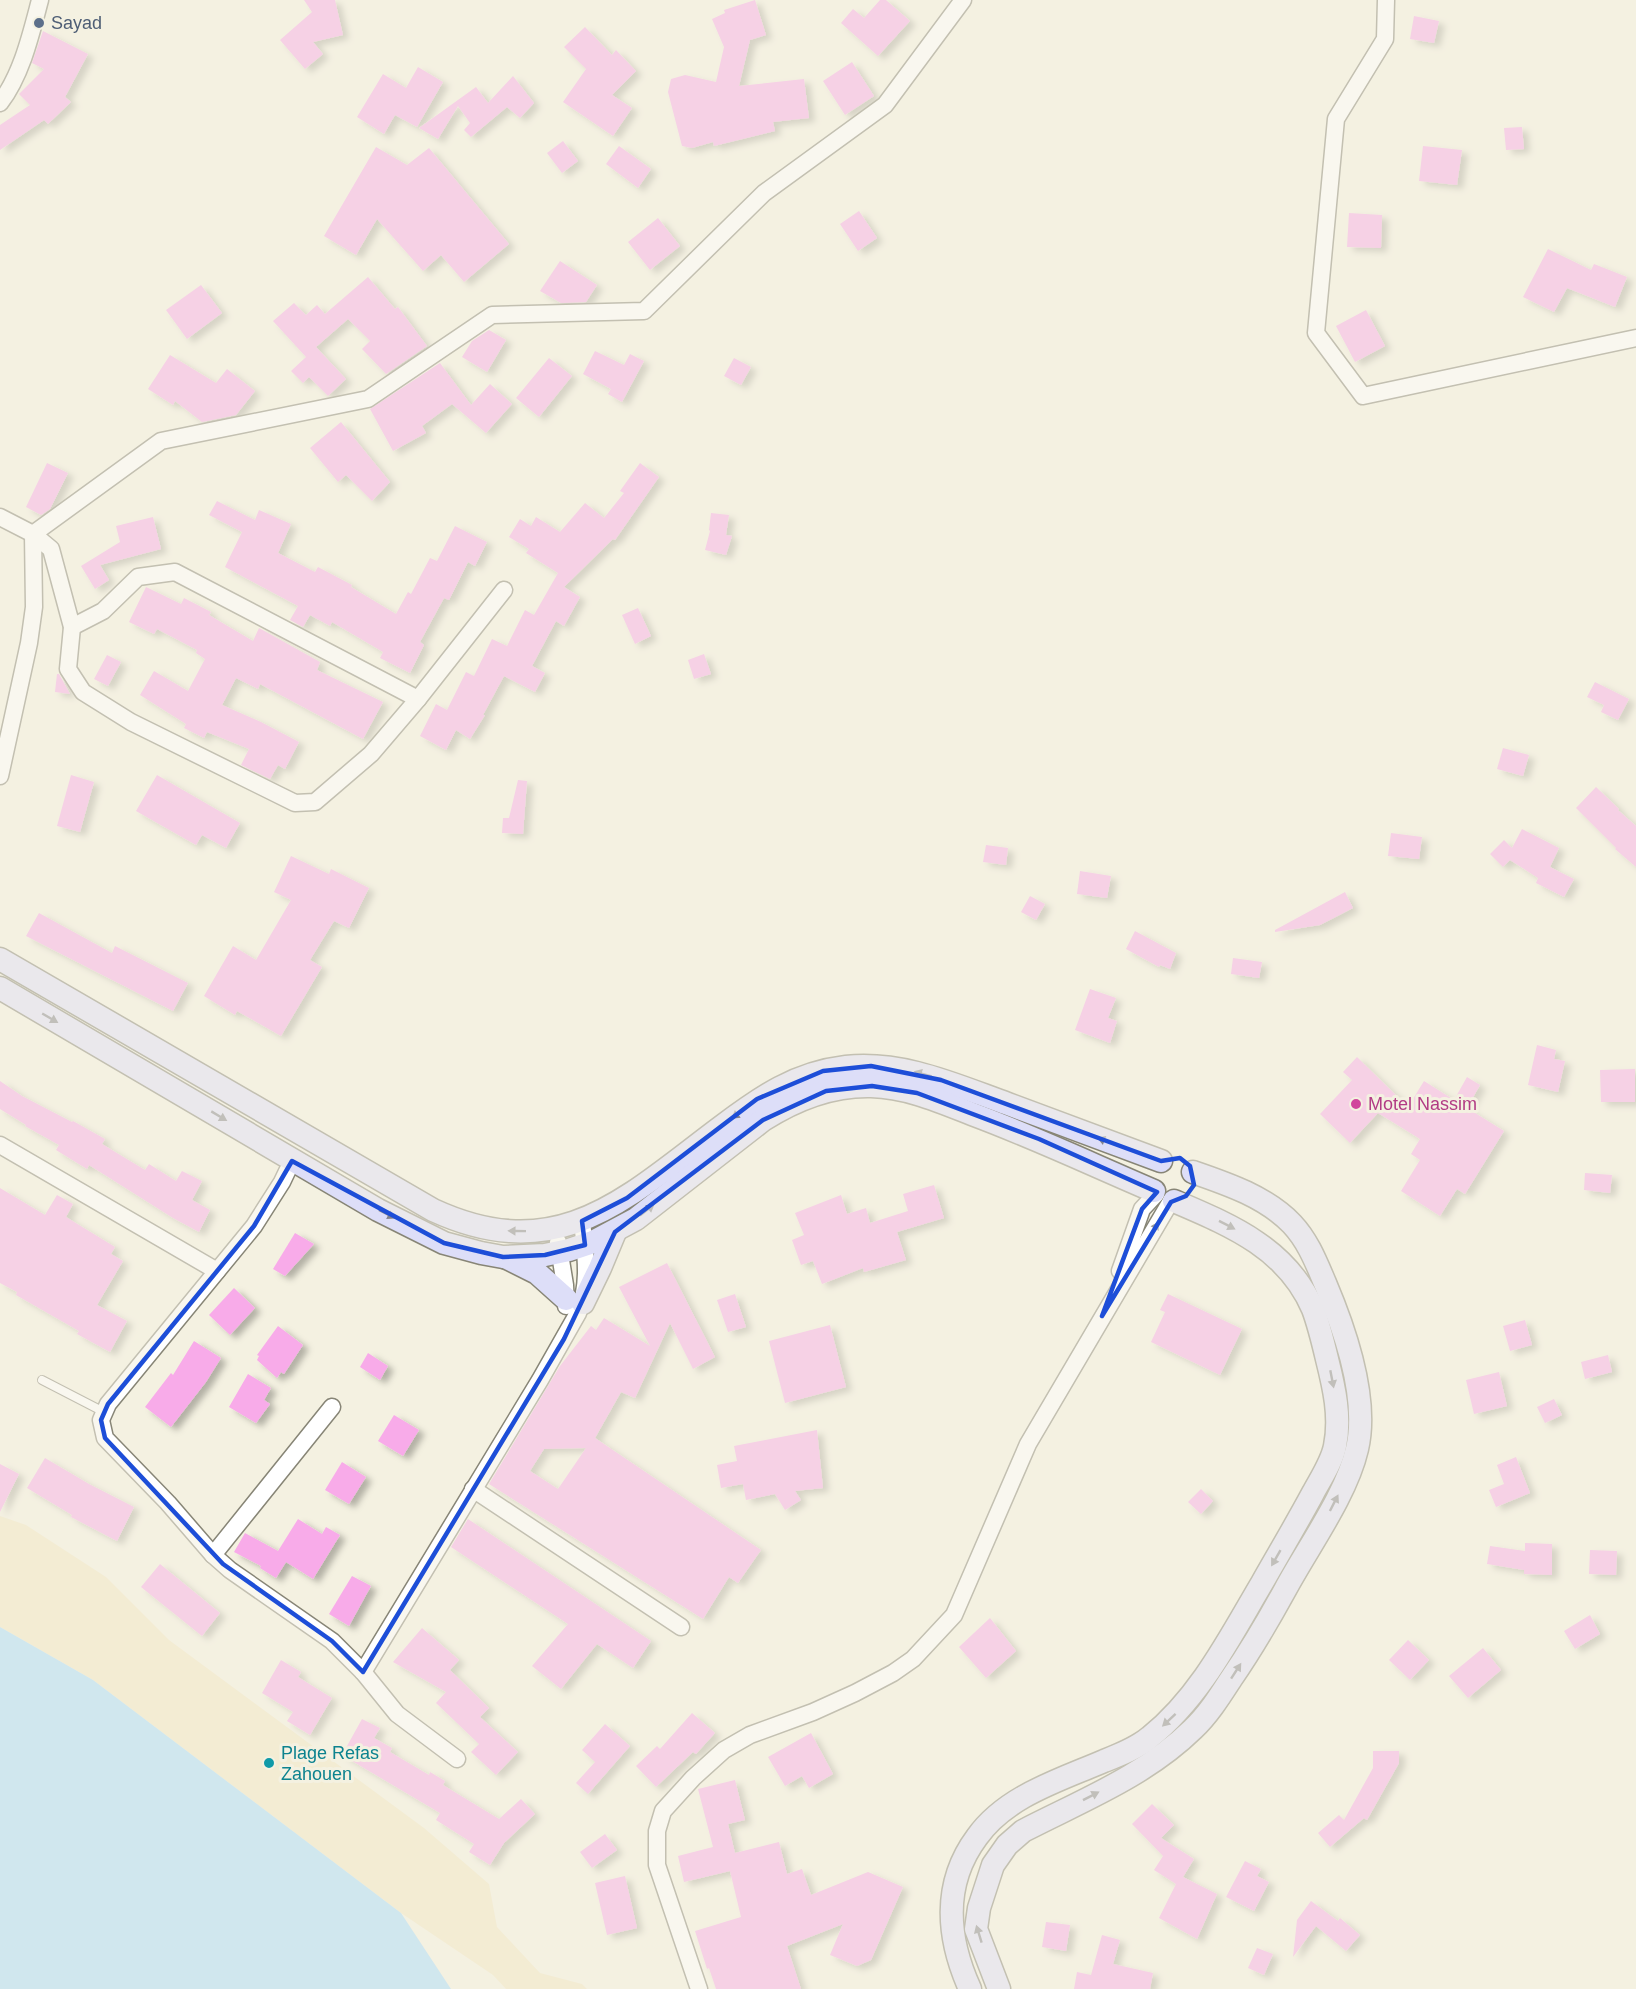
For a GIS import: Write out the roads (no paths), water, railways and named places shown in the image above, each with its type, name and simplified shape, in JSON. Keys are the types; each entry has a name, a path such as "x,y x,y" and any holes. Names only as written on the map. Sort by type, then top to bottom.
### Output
{"main road":[{"path":"0,959 433,1210 476,1226 498,1230 521,1232 555,1228 582,1221 608,1209 757,1100 800,1078 847,1067 871,1066 919,1072 1161,1161"},
{"path":"0,988 378,1210 462,1249 503,1257 524,1257 560,1252 585,1245 615,1232 636,1219 773,1113 804,1098 849,1087 894,1088 917,1093 1039,1139 1226,1224 1274,1255 1296,1280 1312,1308 1332,1376 1337,1410 1335,1447 1327,1467 1232,1634 1181,1708 1149,1739 1122,1754 1017,1801 999,1814 978,1835 960,1867 952,1892 954,1945 970,1989"},
{"path":"1173,1157 1180,1158 1190,1166 1193,1172 1194,1185 1191,1191 1180,1200 1164,1197 1151,1178 1156,1165 1173,1157"},
{"path":"999,1989 976,1929 984,1888 993,1865 1007,1845 1023,1831 1151,1764 1194,1729 1214,1706 1260,1635 1321,1528 1350,1472 1357,1451 1361,1431 1360,1413 1346,1338 1331,1297 1305,1239 1286,1218 1263,1202 1242,1190 1193,1172"},
{"path":"503,1257 537,1273 574,1301 600,1268 615,1232"}],"street":[{"path":"0,103 7,94 22,60 40,0"},
{"path":"33,534 161,441 368,399 492,315 644,310 765,193 885,105 963,0"},
{"path":"1386,0 1385,39 1336,119 1316,333 1329,351 1363,396 1636,338"},
{"path":"0,517 33,534 51,549 72,627 68,669 83,692 131,722 296,803 315,802 371,754 504,591"},
{"path":"0,776 31,631 34,607 33,534"},
{"path":"72,627 103,611 138,577 175,572 418,699"},
{"path":"0,1145 217,1271"},
{"path":"292,1161 282,1182 254,1226 104,1412 102,1430 110,1444 143,1476 213,1555 230,1570 332,1641 363,1672 397,1714 457,1760"},
{"path":"699,1989 657,1865 657,1831 663,1811 693,1778 724,1750 750,1735 813,1712 892,1673 913,1659 954,1615 1028,1444 1102,1316 1128,1254 1142,1209 1164,1197"},
{"path":"363,1672 564,1339 574,1301 586,1279 582,1221"},
{"path":"555,1228 574,1301"},
{"path":"213,1555 332,1407"},
{"path":"473,1489 681,1627"}],"lane":[{"path":"42,1380 104,1412"}],"water":[{"path":"0,1627 93,1680 401,1913 451,1989 0,1989"}],"place":[{"name":"Sayad","path":"39,23"},
{"name":"Motel Nassim","path":"1356,1104"},
{"name":"Plage Refas Zahouen","path":"269,1763"}]}
